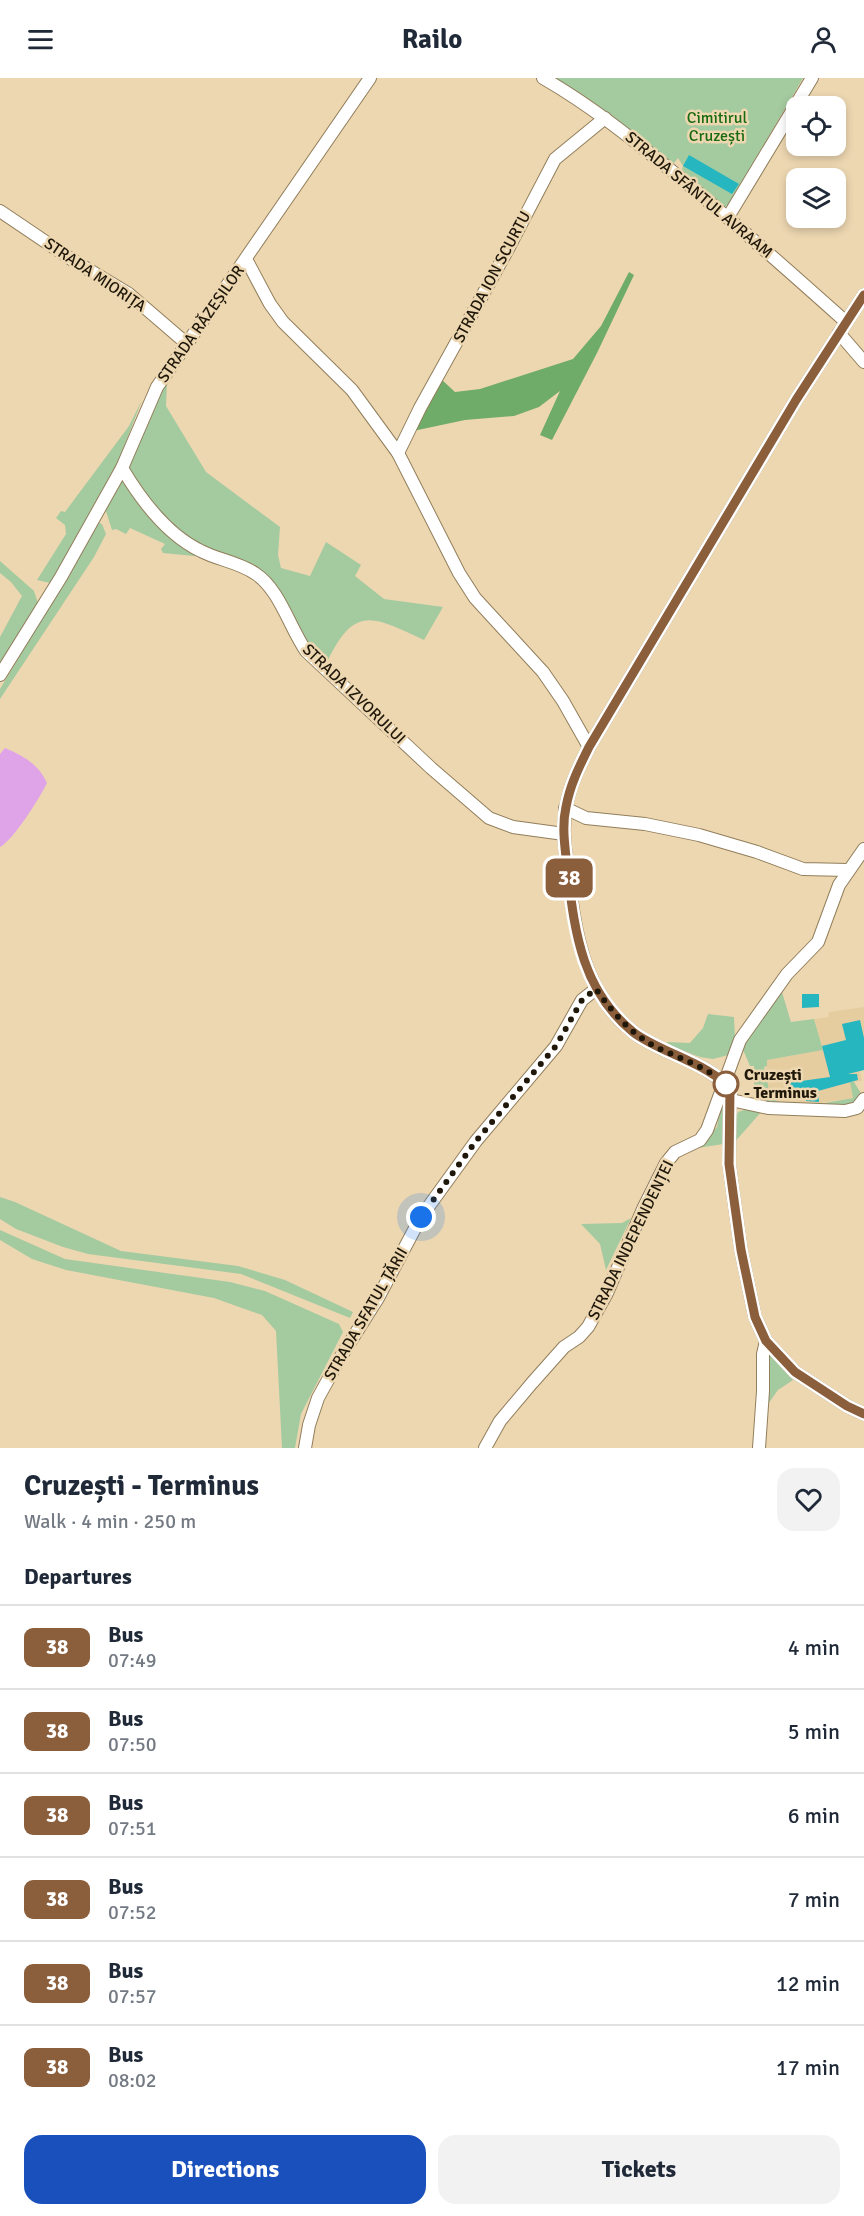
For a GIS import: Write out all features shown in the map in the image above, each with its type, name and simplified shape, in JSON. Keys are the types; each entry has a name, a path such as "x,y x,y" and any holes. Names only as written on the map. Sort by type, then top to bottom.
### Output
{"street":[{"name":"STRADA RĂZEȘILOR","path":"0,675 61,577 122,468 157,387 370,78"},
{"name":"STRADA SFÂNTUL AVRAAM","path":"543,78 605,118 728,217 843,327 864,362"},
{"path":"728,217 812,78"},
{"name":"STRADA ION SCURTU","path":"399,453 420,408 555,159 605,118"},
{"name":"STRADA MIORIȚA","path":"0,211 71,260 129,294 186,343"},
{"path":"246,260 270,304 284,322 352,390 399,453 459,573 475,598 543,672 563,701 589,747"},
{"path":"864,295 796,400 589,747 573,776 565,808 564,834 574,927 584,961 596,989 613,1013 634,1032 654,1046 706,1071 725,1083 730,1090 729,1164 741,1250 755,1317 766,1341 795,1372 847,1406 864,1414"},
{"name":"STRADA IZVORULUI","path":"122,468 140,498 176,534 200,551 257,574 271,589 306,651 431,768 489,818 513,827 564,834"},
{"path":"565,808 586,818 645,824 699,835 757,852 803,869 848,870"},
{"name":"STRADA INDEPENDENȚEI","path":"485,1448 500,1420 564,1347 588,1328 607,1293 643,1209 666,1163 675,1152 700,1140 707,1130 740,1040 786,974 818,942 839,885 864,849"},
{"name":"STRADA SFATUL ȚĂRII","path":"305,1448 309,1425 318,1398 378,1298 421,1217 476,1141 556,1046 582,1000 596,989"},
{"path":"731,1100 768,1108 845,1111 857,1108 864,1099"},
{"path":"759,1448 764,1391 763,1354 766,1341"}],"shaded area":[{"path":"5,748 30,761 47,783 19,827 0,847 0,754"},
{"path":"864,1007 864,1070 860,1071 862,1081 850,1082 853,1098 787,1106 771,1098 768,1093 768,1072 765,1072 767,1060 823,1050 814,1019 828,1017 829,1012"}],"green space":[{"name":"Cimitirul Cruzești","path":"551,78 803,78 792,96 786,96 786,107 728,206 723,206 681,172 683,166 678,158 674,163 668,164"},
{"path":"629,272 634,275 552,440 540,435 560,391 539,407 514,416 465,420 413,431 441,379 455,392 480,389 573,359 601,326"},
{"path":"167,382 166,406 206,472 280,527 278,555 281,568 310,576 326,542 361,565 355,576 384,599 443,607 424,640 392,625 367,620 347,630 327,662 302,638 276,590 180,532 143,496 130,474 129,465 158,396"},
{"path":"142,400 118,462 55,579 50,583 37,580 66,534 65,525 56,518 61,511 65,512 129,426"},
{"path":"122,477 204,557 163,553 161,549 165,544 130,528 126,534 116,529 112,530 105,508"},
{"path":"97,522 102,524 106,534 94,557 0,699 0,689"},
{"path":"0,561 34,591 38,603 0,663 0,637 22,596 0,573"},
{"path":"791,979 782,992 791,1022 814,1019 823,1050 767,1060 767,1066 764,1067 765,1072 768,1072 770,1094 787,1106 767,1101 754,1093 754,1066 750,1066 741,1045"},
{"path":"708,1014 734,1017 735,1039 732,1054 713,1059 700,1057 668,1045 667,1042 690,1043 703,1028"},
{"path":"850,1082 854,1082 862,1095 853,1104 824,1106 819,1104 853,1098"},
{"path":"724,1104 723,1144 698,1148 717,1127 721,1105"},
{"path":"747,1109 762,1111 733,1144 734,1125 738,1112"},
{"path":"0,1197 121,1251 238,1266 285,1280 353,1312 350,1318 241,1274 88,1254 63,1247 16,1229 0,1219"},
{"path":"631,1218 606,1270 600,1244 581,1224 622,1223"},
{"path":"0,1230 65,1259 230,1282 265,1291 339,1324 343,1332 301,1414 295,1448 282,1448 276,1331 262,1315 214,1298 66,1270 32,1259 0,1240"},
{"path":"767,1354 770,1354 793,1380 778,1390 768,1404"}],"building":[{"path":"689,155 739,184 732,194 683,166"},
{"path":"802,994 819,994 819,1007 802,1008"},
{"path":"860,1020 864,1038 864,1070 848,1074 857,1074 858,1080 818,1091 819,1102 806,1101 806,1099 785,1100 784,1090 788,1089 787,1083 830,1077 822,1046 846,1040 842,1024"}],"bus line":[{"name":"38","path":"864,295 796,400 589,747 573,776 565,808 564,834 574,927 584,961 596,989 613,1013 634,1032 654,1046 706,1071 725,1083 730,1090 729,1164 741,1250 748,1293 755,1317 766,1341 795,1372 847,1406 864,1414"}],"place":[{"name":"Cruzești - Terminus","path":"726,1084"}],"route":[{"path":"421,1217 476,1141 556,1046 582,1000 596,989 613,1013 634,1032 654,1046 706,1071 726,1084"}]}
